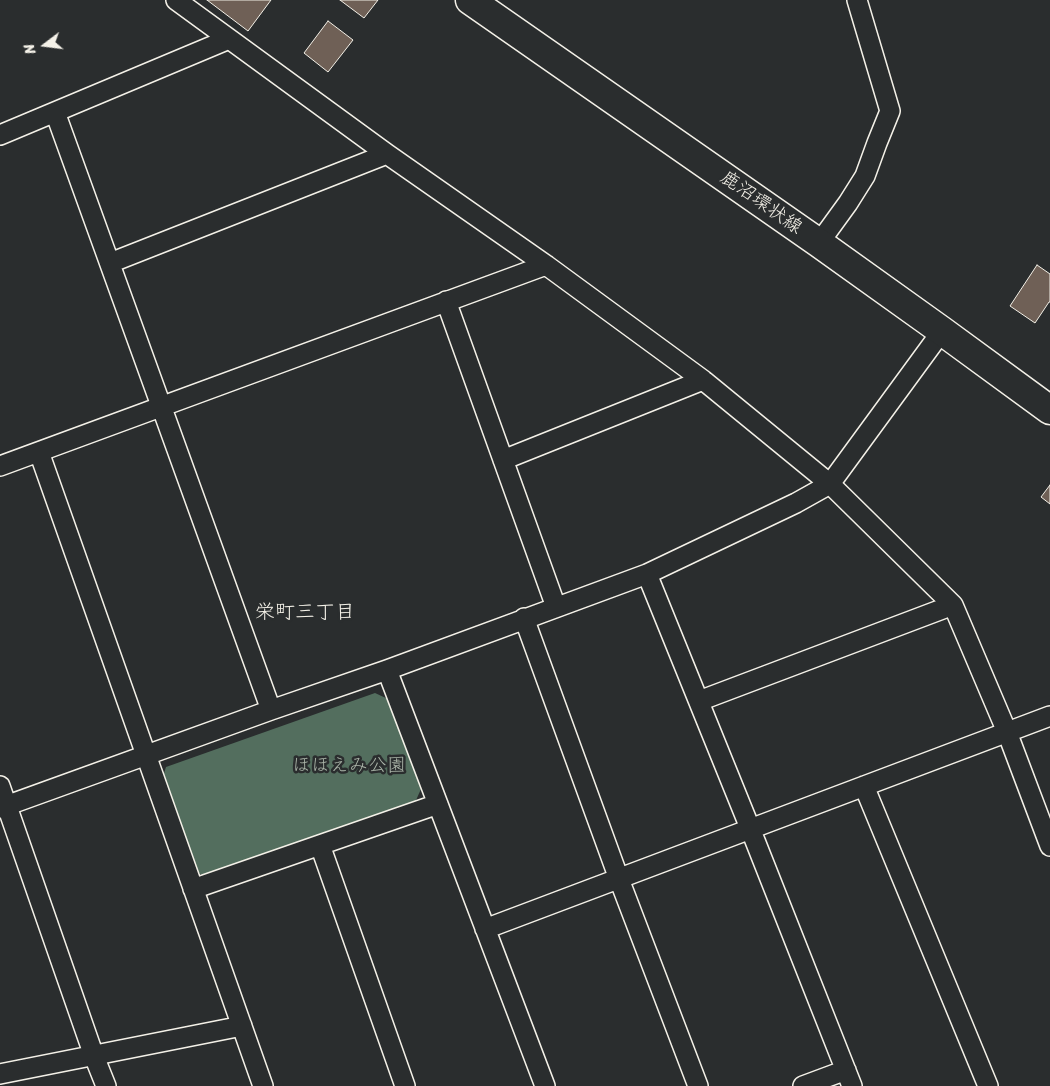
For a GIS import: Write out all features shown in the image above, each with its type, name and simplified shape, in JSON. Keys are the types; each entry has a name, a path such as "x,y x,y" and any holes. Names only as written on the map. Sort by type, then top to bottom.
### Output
{"main road":[{"name":"鹿沼環状線","path":"470,0 1048,404"}],"street":[{"path":"176,0 387,154 546,265 703,380 830,484 953,605 1007,732 1050,846"},
{"path":"819,243 865,176 890,111 857,0"},
{"path":"0,135 229,39"},
{"path":"55,112 271,710"},
{"path":"110,263 387,154"},
{"path":"0,466 546,265"},
{"path":"446,301 556,607"},
{"path":"3,807 387,670 647,574 796,503 830,484 942,331"},
{"path":"504,460 703,380"},
{"path":"39,452 263,1086"},
{"path":"647,574 849,1078 803,1086"},
{"path":"699,701 953,605"},
{"path":"524,618 619,879 698,1086"},
{"path":"387,670 546,1086"},
{"path":"486,929 1050,716"},
{"path":"0,786 3,807 106,1086"},
{"path":"864,786 988,1086"},
{"path":"193,889 438,804"},
{"path":"320,845 405,1086"},
{"path":"0,1074 242,1026"}],"green space":[{"name":"ほほえみ公園","path":"375,693 388,699 421,789 413,807 204,876 190,868 161,783 166,767"}],"building":[{"path":"207,0 271,0 248,31"},
{"path":"340,0 378,0 364,18"},
{"path":"328,21 353,40 328,72 304,53"},
{"path":"1037,265 1050,274 1050,302 1035,323 1010,306"},
{"path":"1050,485 1050,504 1041,497"}],"district":[{"name":"栄町三丁目","path":"305,613"}]}
